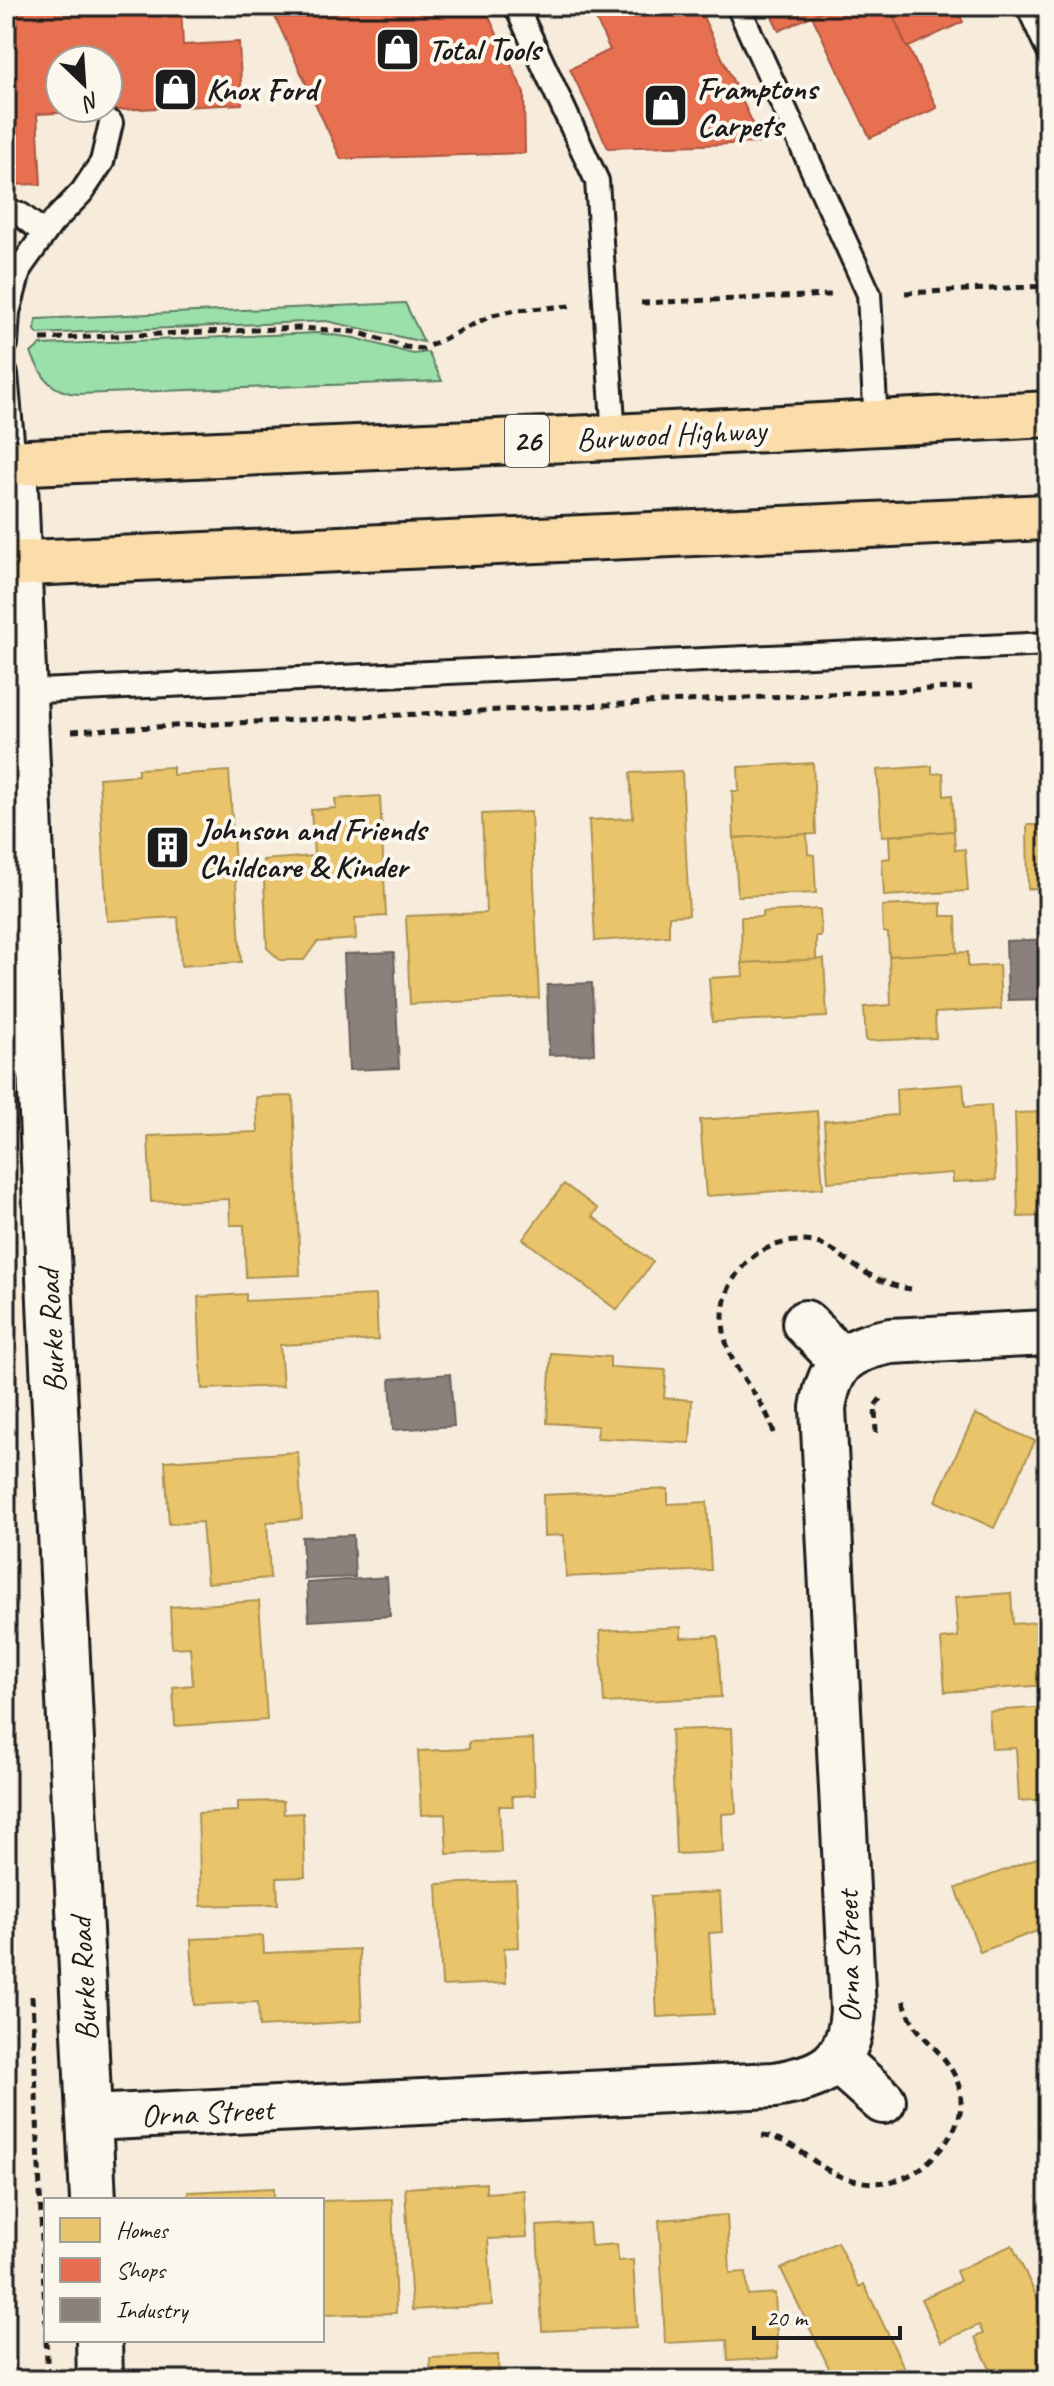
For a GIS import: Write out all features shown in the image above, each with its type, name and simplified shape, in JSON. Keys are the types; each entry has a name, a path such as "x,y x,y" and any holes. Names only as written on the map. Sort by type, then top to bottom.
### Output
{"highway":[{"name":"Burwood Highway","path":"10,463 614,437 1048,414"},
{"path":"12,563 1048,517"}],"street":[{"name":"Burke Road","path":"10,463 14,692 51,1324 93,2198"},
{"path":"805,1323 842,1361 852,1351 891,1341 1048,1333"},
{"name":"Orna Street","path":"90,2118 774,2085 806,2079 837,2060 847,2047 852,2032 853,2010 823,1408 826,1388 842,1361"},
{"path":"837,2060 883,2101"},
{"path":"99,2342 100,2380"}],"lane":[{"path":"516,6 595,174 614,437"},
{"path":"738,6 869,294 876,424"},
{"path":"1028,6 1048,50"},
{"path":"6,342 8,312 20,268 44,233 82,192 102,162 111,124"},
{"path":"6,211 21,215 44,233"},
{"path":"6,374 10,463"},
{"path":"14,692 1048,644"}],"path":[{"path":"6,342 300,328 356,332 405,347 423,349 493,315 540,308 766,298"},
{"path":"70,731 975,687"},
{"path":"876,1448 875,1406 879,1397"},
{"path":"758,2136 789,2142 834,2175 867,2183 905,2178 921,2169 940,2151 952,2138 959,2120 962,2104 958,2085 952,2069 915,2026 901,1997"},
{"path":"46,2342 48,2380"}],"green space":[{"path":"405,303 424,342 326,321 38,334 35,330 36,319"},
{"path":"317,333 355,338 413,354 428,352 442,381 78,394 60,390 48,382 31,353 40,345"}],"building: Homes":[{"path":"813,763 816,834 734,838 732,791 739,791 738,767"},
{"path":"932,766 932,774 943,773 944,796 952,795 954,831 882,836 877,770"},
{"name":"Johnson and Friends Childcare & Kinder","path":"173,767 173,775 229,771 241,962 181,966 178,917 107,921 99,778 138,775 138,769"},
{"path":"682,771 689,915 669,916 669,936 595,941 589,820 633,818 630,773"},
{"path":"380,796 386,916 355,918 356,939 317,942 304,960 280,960 267,948 263,860 314,856 311,810 336,808 335,799"},
{"path":"531,812 539,998 410,1004 406,916 486,913 482,814"},
{"path":"1027,825 1048,825 1048,889 1028,889"},
{"path":"954,831 955,850 965,849 968,891 884,896 882,859 890,858 889,836"},
{"path":"807,834 808,854 814,855 816,893 738,896 734,838"},
{"path":"941,903 941,916 956,916 957,953 889,956 888,933 883,932 882,906"},
{"path":"820,909 821,936 816,936 816,960 742,963 741,917 762,917 762,912"},
{"path":"968,952 968,967 999,965 1001,1009 935,1013 936,1038 866,1041 864,1007 891,1005 889,956"},
{"path":"824,959 827,1017 712,1022 709,978 743,976 742,963"},
{"path":"963,1084 965,1107 991,1105 996,1180 953,1182 953,1173 828,1182 824,1121 897,1115 896,1089"},
{"path":"293,1096 300,1275 246,1277 244,1225 230,1225 229,1199 151,1202 148,1136 258,1132 256,1097"},
{"path":"817,1111 823,1188 706,1196 700,1120"},
{"path":"1048,1112 1048,1216 1018,1217 1015,1113"},
{"path":"564,1184 598,1209 592,1216 653,1262 617,1310 523,1239"},
{"path":"246,1294 246,1301 376,1295 378,1340 280,1345 283,1386 202,1389 198,1297"},
{"path":"551,1353 610,1357 610,1367 666,1370 664,1398 692,1400 690,1443 597,1438 598,1426 547,1423"},
{"path":"975,1414 1035,1441 994,1528 935,1501"},
{"path":"298,1452 302,1519 267,1522 270,1578 207,1583 202,1522 169,1524 165,1461"},
{"path":"668,1489 668,1504 707,1502 711,1570 566,1577 564,1535 544,1536 543,1495"},
{"path":"1011,1593 1013,1624 1048,1621 1048,1685 945,1692 941,1639 958,1637 955,1597"},
{"path":"259,1601 267,1720 175,1726 173,1687 193,1685 190,1647 172,1648 170,1607"},
{"path":"681,1627 681,1638 718,1636 721,1697 604,1703 600,1631"},
{"path":"1048,1707 1048,1799 1019,1801 1016,1748 992,1749 989,1711"},
{"path":"732,1728 736,1813 722,1814 723,1852 676,1854 671,1730"},
{"path":"533,1739 535,1795 512,1796 513,1806 499,1806 501,1852 447,1854 445,1814 421,1815 418,1751 469,1749 469,1742"},
{"path":"283,1801 284,1814 303,1813 305,1877 277,1878 278,1904 201,1906 198,1813 238,1811 238,1802"},
{"path":"1048,1854 1048,1927 980,1952 956,1888"},
{"path":"516,1881 519,1947 504,1948 506,1983 442,1986 437,1884"},
{"path":"720,1892 722,1932 709,1933 714,2014 657,2017 651,1896"},
{"path":"263,1936 264,1953 359,1949 362,2021 259,2027 258,2002 194,2005 191,1939"},
{"path":"1040,1969 1048,1969 1048,2060 1043,2060"},
{"path":"486,2183 486,2193 524,2190 527,2237 488,2239 492,2305 412,2310 405,2188"},
{"path":"274,2188 274,2198 188,2198 188,2192"},
{"path":"392,2199 396,2313 324,2315 324,2201"},
{"path":"727,2215 730,2273 746,2272 748,2295 775,2293 778,2358 728,2361 727,2340 665,2343 659,2220"},
{"path":"589,2223 591,2246 617,2244 618,2261 633,2260 637,2327 542,2331 537,2226"},
{"path":"837,2242 859,2287 864,2284 909,2378 835,2380 781,2269"},
{"path":"1012,2245 1048,2320 1048,2380 995,2380 975,2337 983,2334 979,2325 941,2342 921,2299 960,2281 956,2271"},
{"path":"498,2355 499,2380 431,2380 430,2358"}],"building: Shops":[{"name":"Knox Ford","path":"6,6 181,6 183,45 239,42 242,104 124,110 124,44 44,44 44,114 37,114 41,184 6,185"},
{"name":"Total Tools","path":"270,6 484,6 524,93 525,153 341,159"},
{"name":"Framptons Carpets","path":"590,6 698,6 762,143 608,148 570,69 610,50"},
{"path":"767,6 833,6 779,31"},
{"path":"833,6 889,6 937,108 870,138 812,16"},
{"path":"889,6 956,6 963,22 907,48"}],"building: Industry":[{"path":"1048,939 1048,999 1008,1000 1006,941"},
{"path":"394,952 399,1068 349,1070 344,954"},
{"path":"592,983 594,1054 549,1055 547,985"},
{"path":"450,1374 454,1426 393,1430 390,1379"},
{"path":"353,1535 355,1577 304,1579 302,1537"},
{"path":"387,1577 390,1616 309,1621 307,1583"}],"place":[{"name":"Total Tools","path":"397,49"},
{"name":"Knox Ford","path":"175,89"},
{"name":"Framptons Carpets","path":"666,106"},
{"name":"Johnson and Friends Childcare & Kinder","path":"168,847"}]}
